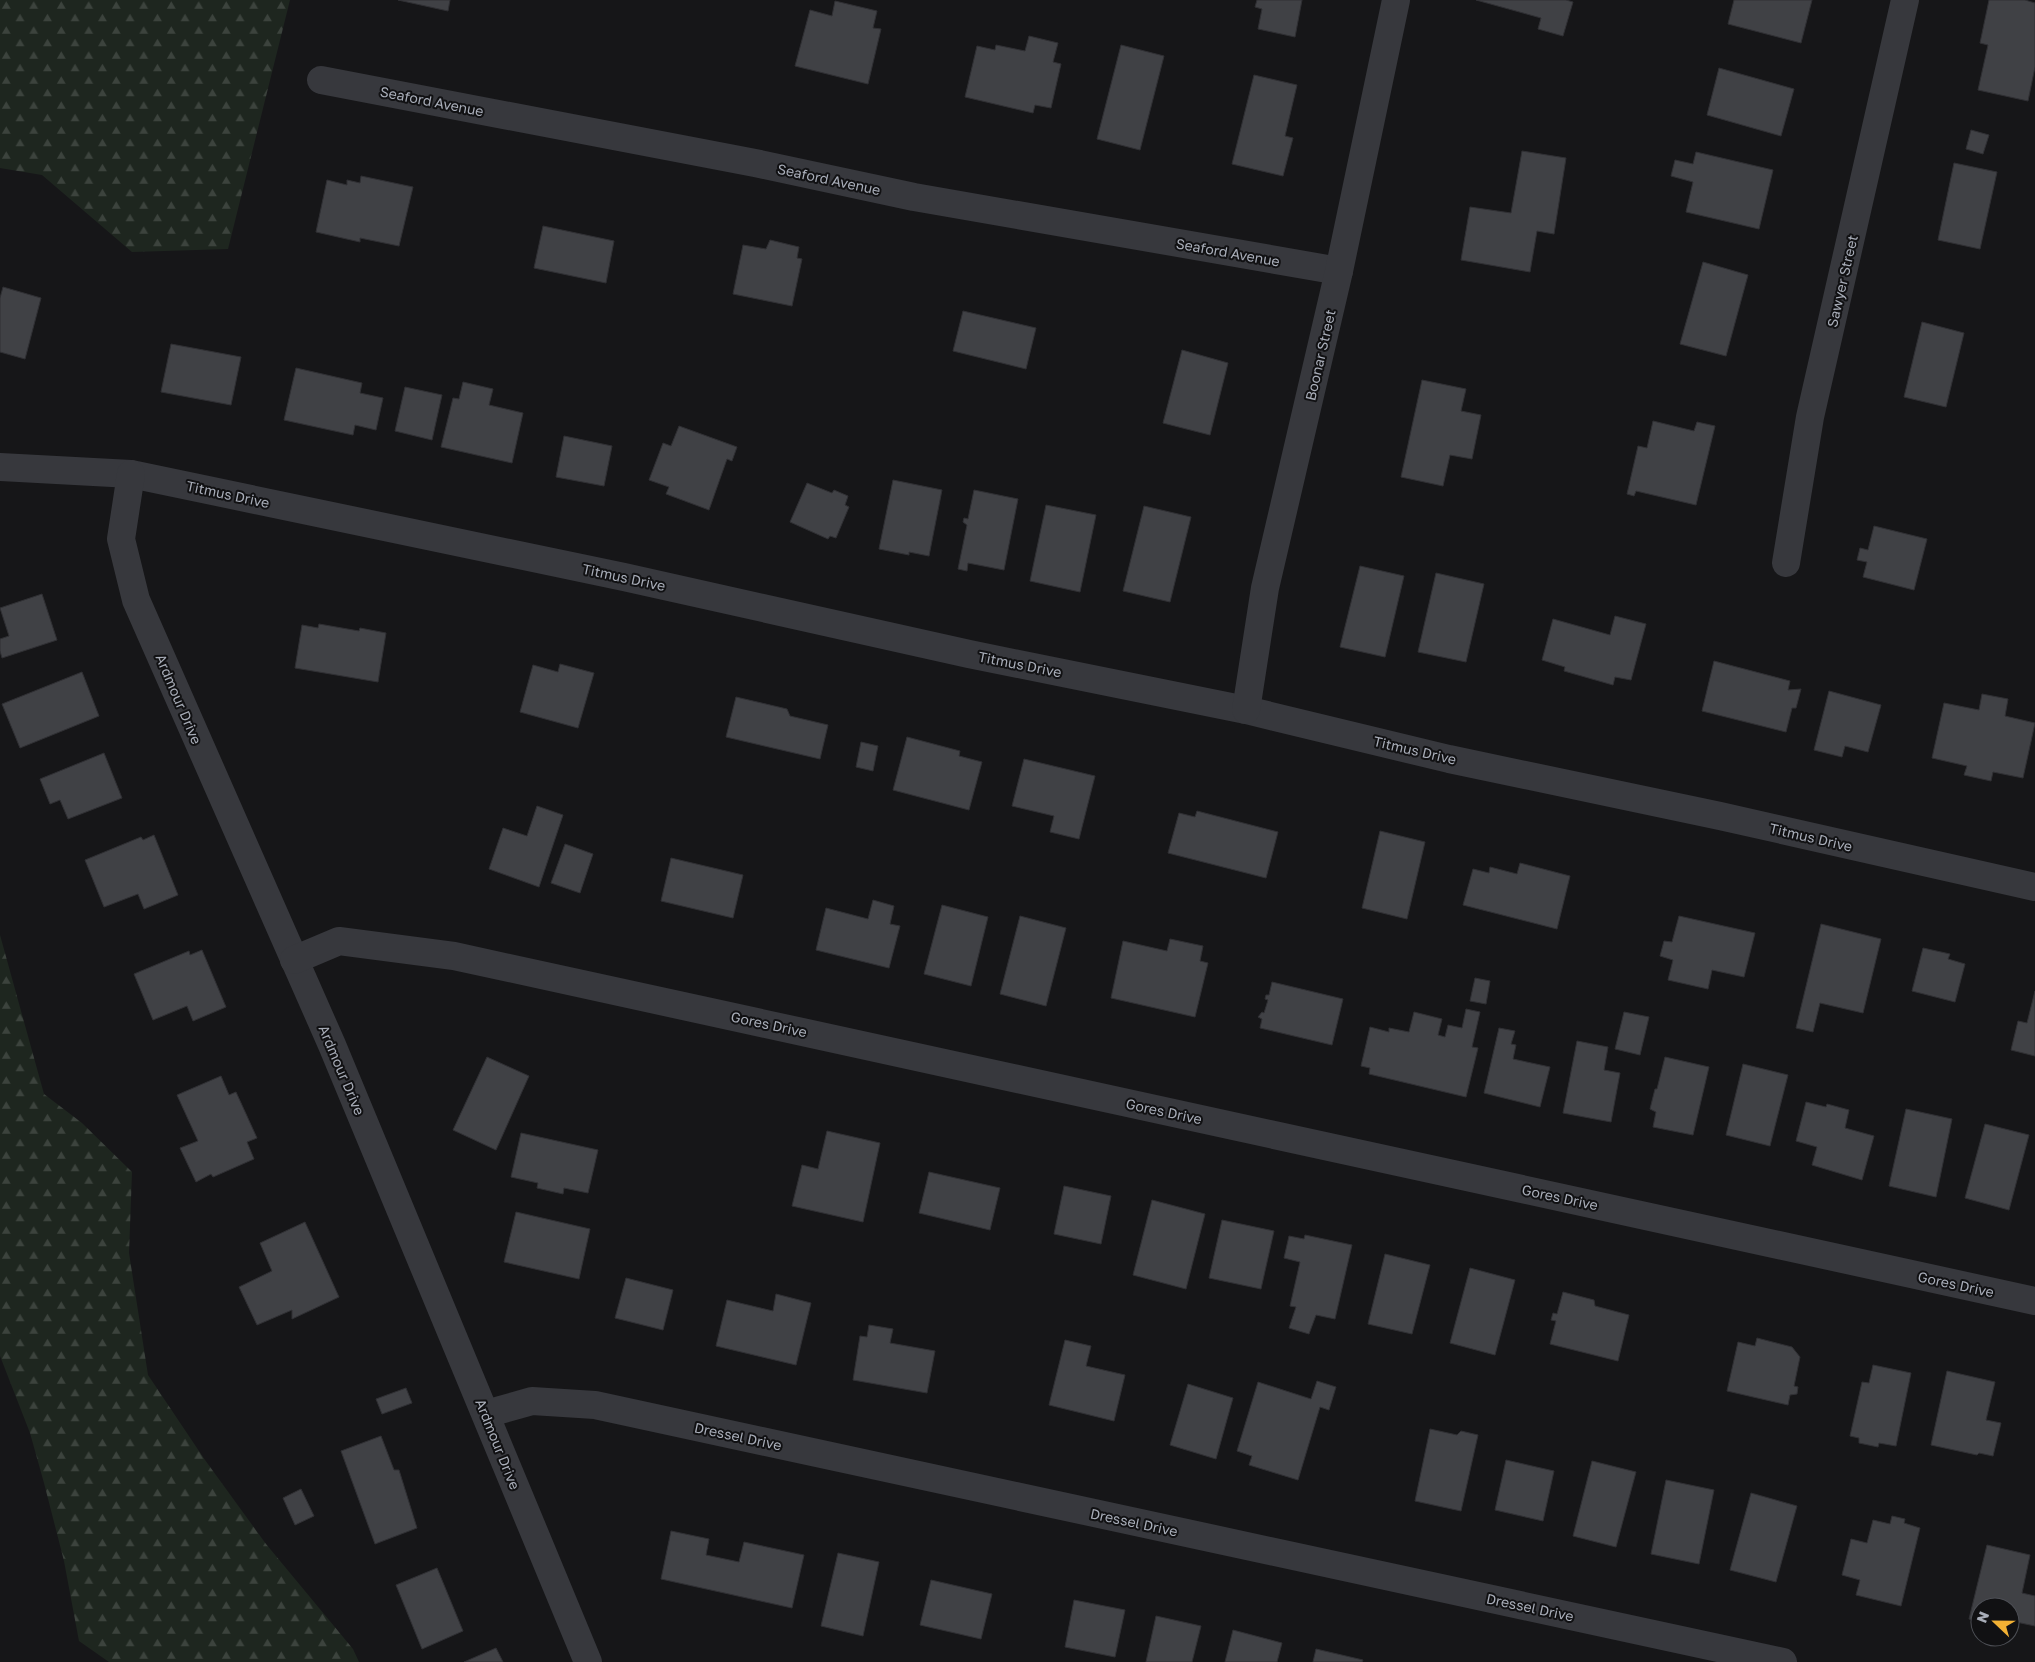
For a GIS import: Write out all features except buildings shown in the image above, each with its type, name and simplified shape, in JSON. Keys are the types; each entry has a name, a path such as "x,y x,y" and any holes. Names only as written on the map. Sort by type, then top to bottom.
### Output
{"street":[{"name":"Boonar Street","path":"1246,710 1265,588 1339,271 1396,0"},
{"name":"Sawyer Street","path":"1786,563 1810,417 1905,0"},
{"name":"Seaford Avenue","path":"321,80 755,163 914,197 1339,271"},
{"name":"Titmus Drive","path":"0,467 131,474 624,576 969,654 1246,710 1449,759 1720,816 2035,887"},
{"name":"Ardmour Drive","path":"131,474 121,539 136,600 332,1045 588,1662"},
{"name":"Gores Drive","path":"294,960 339,941 454,956 2035,1301"},
{"name":"Dressel Drive","path":"486,1414 532,1401 595,1405 1782,1662"}],"green space":[{"path":"0,0 290,0 228,249 132,252 42,175 0,168"},
{"path":"0,935 44,1094 82,1123 132,1172 129,1253 148,1375 205,1460 266,1544 353,1649 359,1662 109,1662 79,1641 64,1561 44,1483 30,1433 0,1356"}]}
